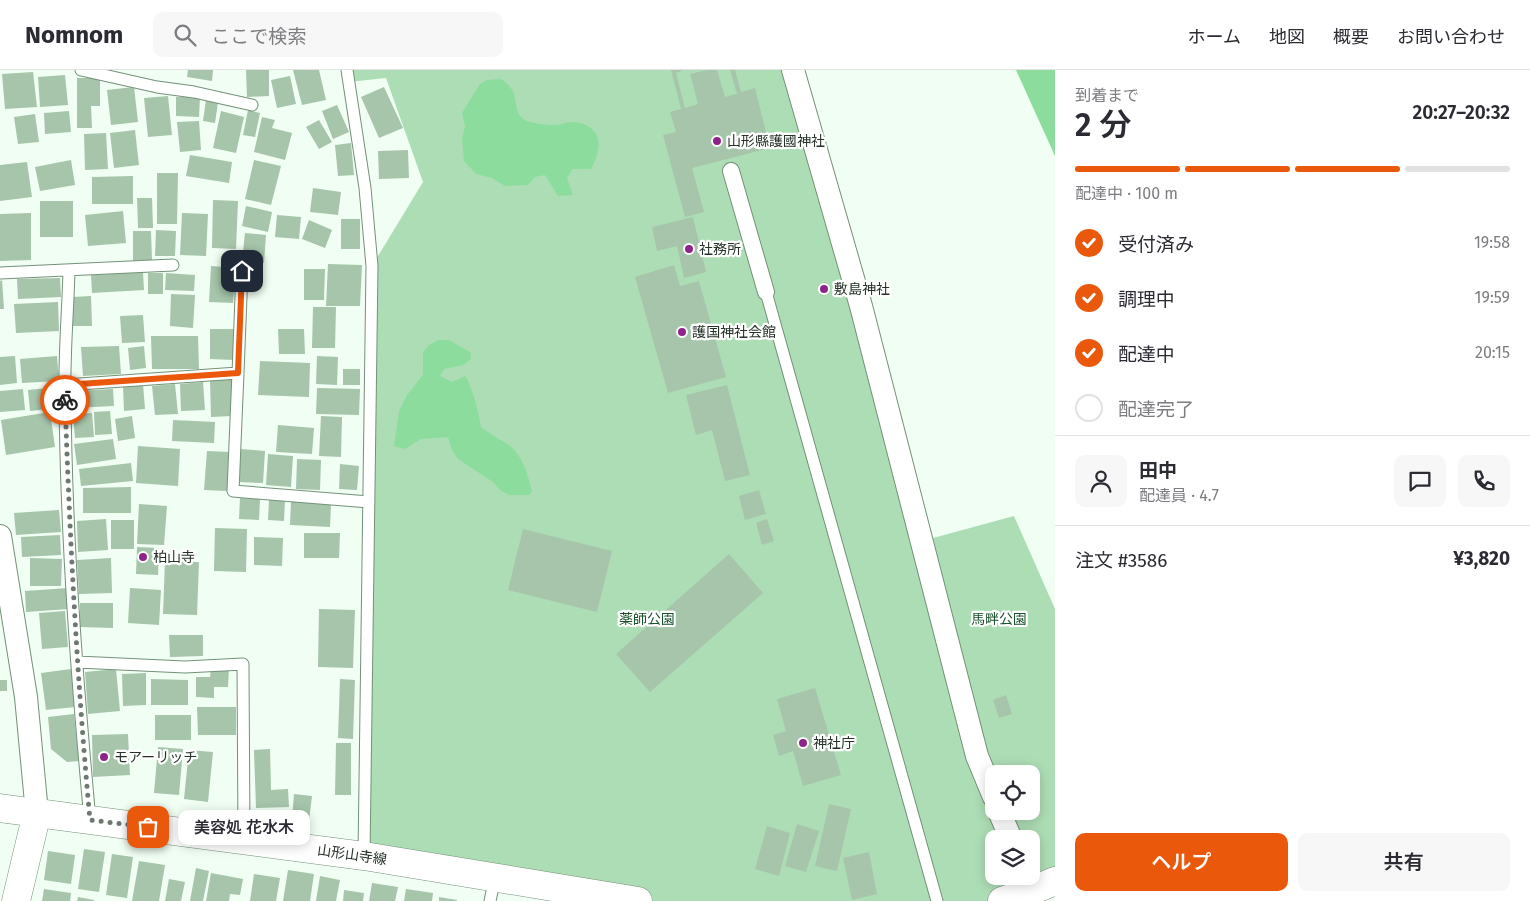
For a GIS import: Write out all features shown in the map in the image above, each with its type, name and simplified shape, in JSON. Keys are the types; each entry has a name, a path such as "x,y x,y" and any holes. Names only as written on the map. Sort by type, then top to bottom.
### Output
{"main road":[{"name":"山形山寺線","path":"0,808 364,856 492,889 638,901"},
{"path":"16,901 37,813"},
{"path":"1002,901 1037,887"}],"street":[{"path":"793,70 861,306 977,756 985,775"},
{"path":"731,171 766,292"},
{"path":"0,536 26,697 37,813"}],"lane":[{"path":"81,70 252,105"},
{"path":"347,70 365,188 372,266 364,856"},
{"path":"0,273 173,266"},
{"path":"69,270 65,385 68,509 77,662 90,820"},
{"path":"242,271 233,491 369,502"},
{"path":"766,292 937,901"},
{"path":"65,385 238,373"},
{"path":"77,662 185,666 243,664 244,840"}],"green space":[{"name":"薬師公園","path":"347,70 785,70 922,541 1014,516 1055,609 1055,881 1002,901 638,901 364,856 372,266 423,182 386,78 349,82"}],"shaded area":[{"path":"1016,70 1055,70 1055,156"},
{"path":"501,79 512,89 519,114 525,120 548,125 571,122 580,123 594,131 598,139 598,151 591,169 573,169 567,178 573,195 558,196 545,175 535,177 528,185 505,186 492,178 476,174 464,161 462,139 465,126 462,113 480,84 487,80"},
{"path":"438,340 449,340 470,352 471,359 463,365 444,369 440,376 452,382 465,376 472,392 481,427 514,449 529,479 532,492 529,495 509,495 500,490 493,482 458,459 452,450 448,437 421,439 405,449 394,446 399,411 407,395 423,375 423,352 429,345"}],"building":[{"path":"188,70 213,70 212,81 187,77"},
{"path":"246,70 269,70 269,96 247,97"},
{"path":"293,70 319,70 326,100 302,105"},
{"name":"山形縣護國神社","path":"671,70 683,70 676,73 685,108 698,104 690,74 717,70 725,97 737,94 730,70 735,70 741,92 755,88 770,148 692,168 704,212 685,217 663,135 676,132 670,112 681,109"},
{"path":"33,72 37,107 5,109 2,74"},
{"path":"65,75 68,105 40,107 38,77"},
{"path":"290,76 296,104 277,108 271,80"},
{"path":"77,78 100,78 100,106 91,106 92,128 77,128"},
{"path":"134,87 138,122 111,125 107,90"},
{"path":"384,87 403,128 379,138 361,97"},
{"path":"168,96 172,135 148,137 144,98"},
{"path":"176,97 200,97 199,117 176,116"},
{"path":"206,100 218,102 215,123 203,121"},
{"path":"337,105 349,132 333,139 322,111"},
{"path":"248,110 260,113 255,137 243,135"},
{"path":"69,111 71,132 45,134 44,113"},
{"path":"221,111 244,117 236,153 213,148"},
{"path":"35,114 39,142 18,144 14,117"},
{"path":"262,117 275,120 272,128 292,133 285,160 254,152"},
{"path":"319,120 332,142 319,149 306,127"},
{"path":"199,121 201,150 180,152 177,122"},
{"path":"135,130 139,165 114,168 110,133"},
{"path":"106,133 108,169 85,170 84,134"},
{"path":"351,143 354,175 338,176 335,145"},
{"path":"408,150 409,178 379,179 378,151"},
{"path":"190,155 232,162 229,183 186,176"},
{"path":"71,160 75,185 40,191 35,167"},
{"path":"254,160 281,166 271,205 245,199"},
{"path":"27,162 32,197 0,201 0,165"},
{"path":"157,173 178,173 177,224 157,224"},
{"path":"133,176 133,204 92,204 92,177"},
{"path":"313,188 341,192 338,215 310,212"},
{"path":"137,198 152,198 153,228 138,228"},
{"path":"213,200 238,201 236,249 212,248"},
{"path":"40,201 73,201 73,237 40,237"},
{"path":"246,206 272,212 268,232 242,226"},
{"path":"123,211 126,243 88,246 85,215"},
{"path":"31,213 31,260 0,261 0,214"},
{"path":"182,213 208,214 206,256 180,255"},
{"path":"277,215 301,217 299,239 275,237"},
{"name":"社務所","path":"693,217 706,272 684,278 677,246 657,251 652,227"},
{"path":"341,219 360,219 360,249 341,249"},
{"path":"309,220 332,230 325,248 302,239"},
{"path":"156,230 176,231 175,256 155,256"},
{"path":"133,231 151,231 152,260 133,261"},
{"path":"245,233 266,235 264,263 242,261"},
{"path":"328,264 362,265 360,306 326,306"},
{"name":"護国神社会館","path":"674,265 680,286 699,281 726,377 668,393 635,277"},
{"path":"211,266 236,268 233,303 209,302"},
{"path":"304,269 325,269 324,300 304,300"},
{"path":"143,272 144,290 92,293 91,275"},
{"path":"148,273 163,273 163,294 148,294"},
{"path":"166,273 195,275 194,291 165,290"},
{"path":"60,278 61,297 18,299 17,279"},
{"path":"2,280 4,309 0,309 0,281"},
{"name":"敷島神社","path":"826,282 829,294 821,296 818,285"},
{"path":"171,294 195,295 193,328 170,326"},
{"path":"91,296 92,326 72,326 72,297"},
{"path":"58,302 59,331 16,333 14,304"},
{"path":"313,307 336,307 335,348 312,348"},
{"path":"143,315 145,342 122,343 120,316"},
{"path":"210,329 235,329 234,360 210,359"},
{"path":"278,329 304,329 305,354 279,354"},
{"path":"151,336 198,336 199,369 152,369"},
{"path":"119,346 121,374 83,376 81,347"},
{"path":"144,346 146,368 130,370 128,348"},
{"path":"15,356 17,383 0,385 0,357"},
{"path":"57,356 59,381 22,383 20,359"},
{"path":"317,356 338,357 337,385 316,384"},
{"path":"260,361 310,363 309,397 258,395"},
{"path":"343,369 360,369 360,385 343,385"},
{"path":"232,379 233,416 211,417 210,380"},
{"path":"203,382 205,410 181,411 180,384"},
{"path":"143,384 145,409 124,411 123,386"},
{"path":"175,384 178,414 155,415 152,386"},
{"path":"727,385 750,475 725,481 712,430 696,435 686,395"},
{"path":"56,387 58,408 30,411 28,390"},
{"path":"317,388 360,389 359,415 316,414"},
{"path":"23,389 25,410 0,412 0,391"},
{"path":"113,389 114,406 74,408 73,391"},
{"path":"110,411 112,434 95,435 94,412"},
{"path":"50,412 55,447 6,455 1,420"},
{"path":"92,413 94,437 75,438 73,414"},
{"path":"132,416 135,438 118,441 115,419"},
{"path":"321,416 342,417 341,457 319,456"},
{"path":"173,420 215,422 214,443 172,441"},
{"path":"278,425 314,428 312,454 276,452"},
{"path":"113,439 116,459 77,465 74,444"},
{"path":"138,446 180,449 178,486 136,483"},
{"path":"241,449 265,451 263,483 239,482"},
{"path":"207,451 230,452 227,491 204,490"},
{"path":"268,454 293,456 291,487 266,485"},
{"path":"297,459 321,460 320,490 296,489"},
{"path":"131,463 133,481 81,486 79,469"},
{"path":"340,464 359,466 357,490 339,489"},
{"path":"131,487 131,513 83,513 83,488"},
{"path":"759,490 766,514 745,520 739,496"},
{"path":"240,498 260,499 259,520 239,519"},
{"path":"269,500 285,501 284,521 268,520"},
{"path":"291,501 331,504 330,527 290,525"},
{"path":"139,504 167,506 164,545 137,544"},
{"path":"59,510 61,532 16,535 14,513"},
{"path":"106,519 108,550 78,552 77,521"},
{"path":"767,519 774,541 762,545 756,523"},
{"path":"111,520 134,520 134,549 111,549"},
{"path":"215,528 247,529 246,572 214,571"},
{"path":"523,529 612,551 597,612 508,590"},
{"path":"304,533 340,533 339,558 304,558"},
{"path":"60,535 61,555 22,557 21,537"},
{"path":"254,537 283,538 282,566 254,565"},
{"path":"137,547 159,548 158,575 136,574"},
{"path":"729,554 763,593 650,692 616,654"},
{"path":"30,558 62,559 61,586 30,586"},
{"path":"111,558 112,593 79,594 77,560"},
{"path":"165,561 199,562 197,615 163,614"},
{"path":"68,588 69,609 26,612 25,591"},
{"path":"130,588 161,590 159,625 128,623"},
{"path":"80,603 113,603 113,628 80,627"},
{"path":"319,609 355,610 353,668 318,667"},
{"path":"65,611 68,647 42,649 39,613"},
{"path":"169,635 203,635 203,656 170,657"},
{"path":"211,668 229,668 228,687 214,687 214,698 196,697 196,677 210,677"},
{"path":"71,669 75,707 46,710 41,673"},
{"path":"116,669 120,711 88,714 85,672"},
{"path":"146,673 146,705 123,706 122,674"},
{"path":"151,679 188,680 188,705 151,705"},
{"path":"340,679 355,680 353,739 338,738"},
{"path":"0,680 7,680 7,691 0,691"},
{"name":"神社庁","path":"815,688 841,775 803,786 793,751 779,756 773,735 786,731 777,699"},
{"path":"1006,695 1012,714 999,718 993,700"},
{"path":"197,707 236,707 236,735 198,735"},
{"path":"74,714 79,761 67,762 51,749 48,717"},
{"path":"155,715 191,715 191,740 155,740"},
{"path":"128,734 130,775 93,777 92,735"},
{"path":"336,743 351,743 351,795 335,795"},
{"path":"158,747 183,749 179,795 154,793"},
{"path":"270,749 271,790 288,789 289,807 256,808 254,750"},
{"path":"189,750 213,752 208,802 184,799"},
{"path":"294,794 312,796 309,821 292,819"},
{"path":"829,804 851,809 837,871 815,866"},
{"path":"797,824 819,831 806,872 785,866"},
{"path":"767,826 790,833 779,876 755,869"},
{"path":"84,849 105,852 99,892 78,889"},
{"path":"48,851 75,855 71,884 44,880"},
{"path":"869,852 877,894 852,900 843,858"},
{"path":"112,854 133,857 127,898 106,895"},
{"path":"139,861 165,865 159,901 132,901"},
{"path":"196,868 209,871 203,901 190,901"},
{"path":"288,870 314,874 310,901 283,901"},
{"path":"211,873 243,879 240,895 230,894 229,901 206,901"},
{"path":"254,874 280,878 276,901 250,901"},
{"path":"320,876 340,880 336,901 316,901"},
{"path":"169,879 185,882 181,901 165,901"},
{"path":"372,883 398,887 395,901 369,901"},
{"path":"44,889 71,893 70,901 42,901"},
{"path":"406,889 433,893 432,901 404,901"},
{"path":"344,890 364,893 363,901 343,901"},
{"path":"78,897 94,900 94,901 77,901"},
{"path":"439,897 457,900 457,901 439,901"}],"way so far":[{"path":"65,400 68,509 74,610 90,820 148,827"}],"place":[{"name":"山形縣護國神社","path":"717,141"},
{"name":"社務所","path":"689,249"},
{"name":"敷島神社","path":"824,289"},
{"name":"護国神社会館","path":"682,332"},
{"name":"柏山寺","path":"143,557"},
{"name":"神社庁","path":"803,743"},
{"name":"モアーリッチ","path":"104,757"},
{"name":"美容処 花水木","path":"148,827"}],"route":[{"path":"65,400 65,385 238,373 242,271"}],"park label":[{"name":"馬畔公園","path":"999,619"}]}
